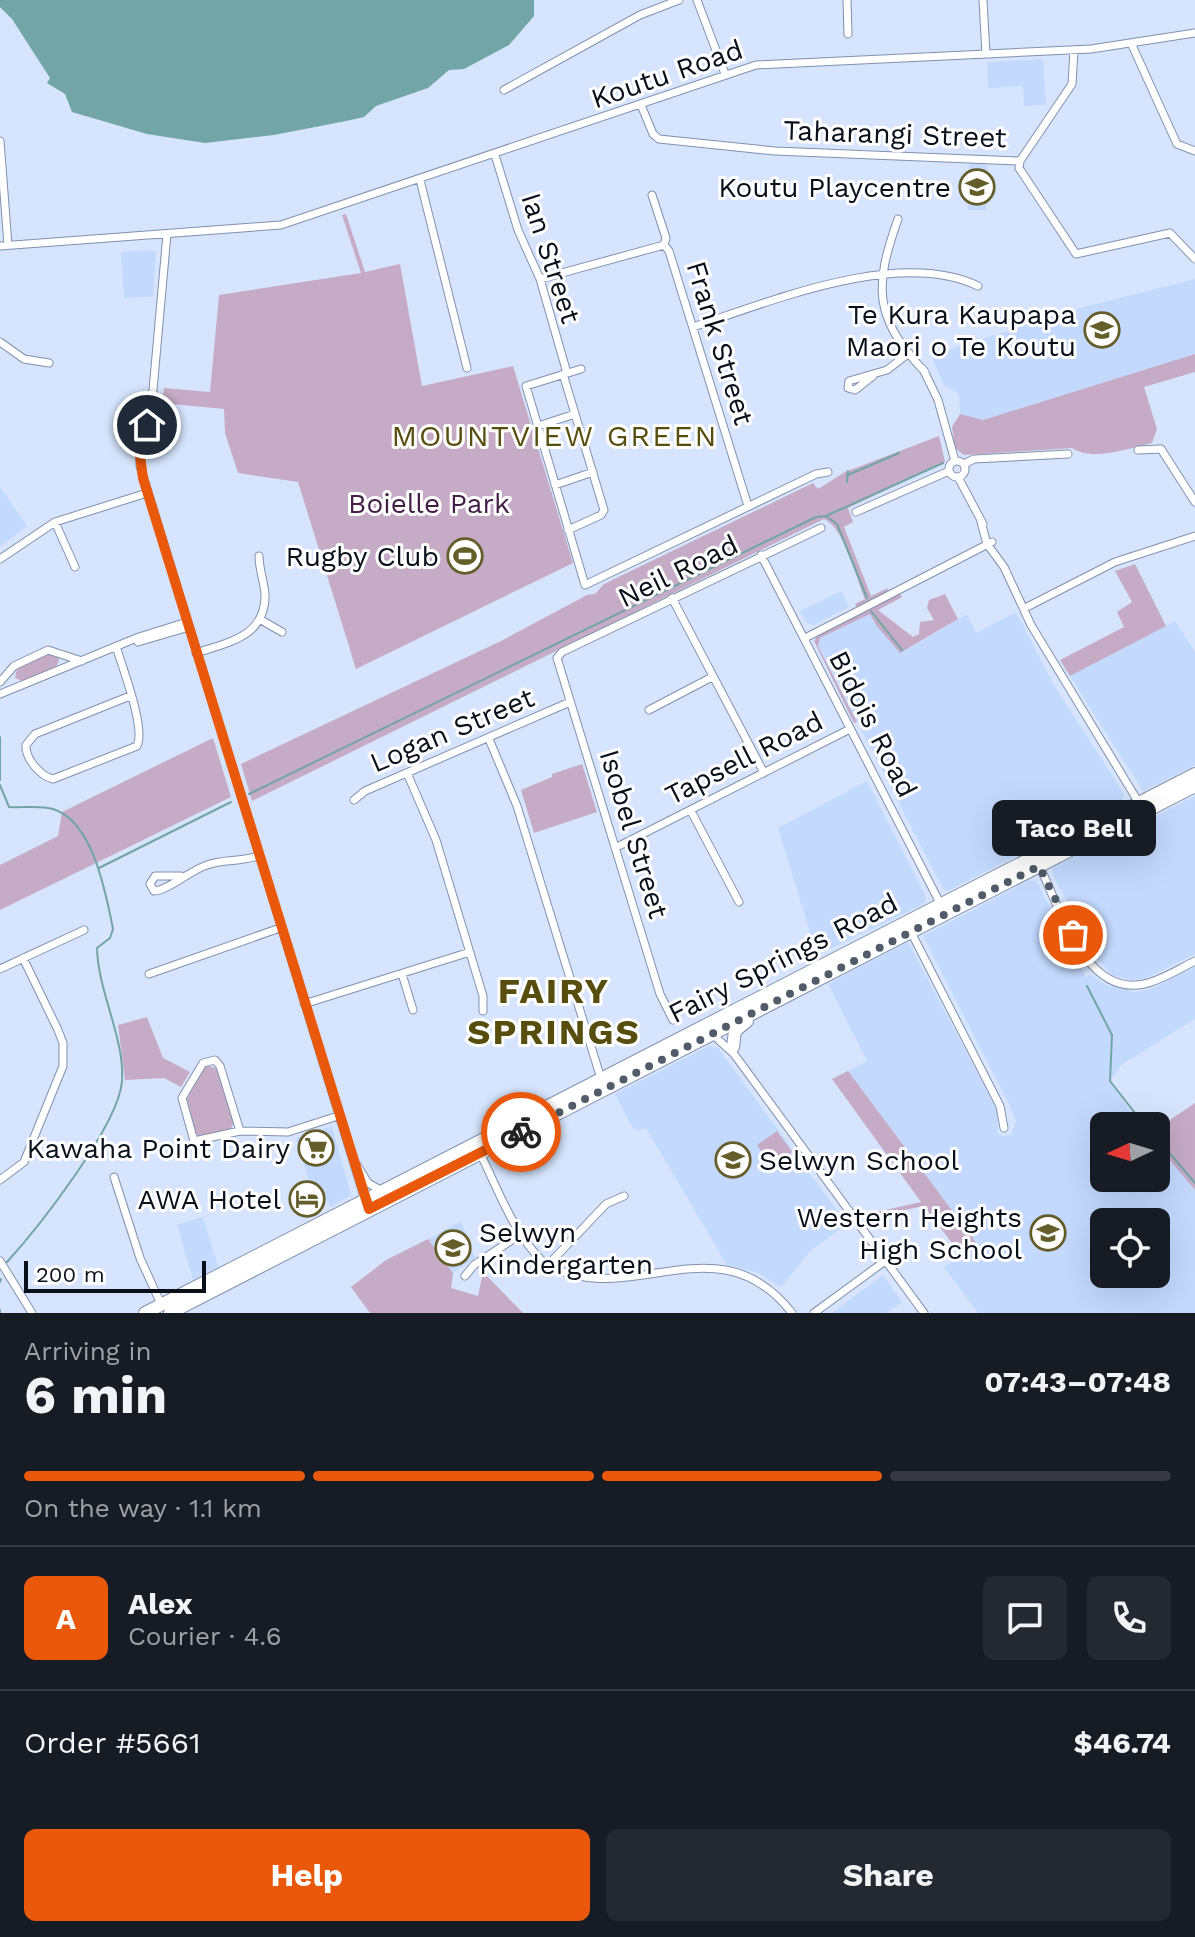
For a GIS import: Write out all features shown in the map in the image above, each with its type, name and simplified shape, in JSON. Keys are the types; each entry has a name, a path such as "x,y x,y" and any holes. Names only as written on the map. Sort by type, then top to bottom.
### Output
{"highway":[{"name":"Fairy Springs Road","path":"166,1308 602,1084 674,1042 769,993 1037,862 1141,808 1195,774"},
{"name":"Fairy Springs Road","path":"1141,808 1195,786"},
{"name":"Fairy Springs Road","path":"602,1084 715,1034 908,927"},
{"path":"797,979 801,982 833,971"},
{"path":"674,1042 706,1030 715,1034 725,1020 758,1003 769,993"},
{"path":"734,1050 733,1035 741,1024 773,1007 786,996"},
{"name":"Fairy Springs Road","path":"367,1204 382,1191 477,1148"},
{"name":"Fairy Springs Road","path":"145,1313 168,1308 199,1292 216,1289 269,1255"}],"street":[{"path":"504,90 640,15 679,0"},
{"path":"697,0 725,74"},
{"path":"847,0 848,34"},
{"path":"983,0 986,54"},
{"name":"Koutu Road","path":"4,246 281,225 495,155 725,74 763,65 1074,50 1195,33"},
{"path":"1131,43 1177,144 1195,151"},
{"path":"1020,161 1072,84 1074,50"},
{"name":"Taharangi Street","path":"641,105 653,134 659,139 775,151 1020,161 1021,171 1076,254 1088,254 1170,233 1195,259"},
{"path":"0,141 4,246"},
{"name":"Ian Street","path":"495,155 518,230 540,279 604,513 568,530"},
{"path":"420,180 467,368"},
{"name":"Frank Street","path":"652,195 666,238 664,245 669,251 748,506"},
{"path":"898,219 880,275 889,324 925,372 938,400 965,472 958,477"},
{"path":"167,234 151,412 140,456 147,493 367,1204"},
{"path":"540,279 664,245"},
{"path":"693,327 873,273 934,273 978,286"},
{"path":"0,342 24,359 49,363"},
{"path":"873,376 891,368 909,353"},
{"path":"581,369 526,386 585,585 748,506 828,472"},
{"path":"538,426 575,414"},
{"path":"1138,450 1161,449 1195,502"},
{"path":"856,512 949,471 960,462 1068,454"},
{"path":"949,471 958,477 989,543 1073,700 1141,808"},
{"path":"555,485 593,472"},
{"path":"0,559 55,522 147,493"},
{"path":"55,522 75,567"},
{"name":"Neil Road","path":"557,658 562,652 821,528"},
{"path":"1025,608 1115,562 1195,536"},
{"path":"805,638 866,610 989,543"},
{"name":"Bidois Road","path":"761,555 943,909"},
{"path":"196,653 246,635 261,620 265,590 259,556"},
{"path":"672,598 764,773"},
{"path":"261,620 282,632"},
{"path":"0,694 116,646 188,624"},
{"path":"116,646 130,696 140,742 133,749 53,779 44,776 27,756 26,745 35,734 130,696"},
{"path":"0,682 14,666 48,650 82,661"},
{"name":"Isobel Street","path":"557,658 660,994 673,1020"},
{"path":"649,710 712,677"},
{"name":"Logan Street","path":"354,800 365,791 570,702"},
{"name":"Tapsell Road","path":"615,848 850,729"},
{"path":"489,739 517,806 602,1084"},
{"path":"407,773 436,840 483,996 483,1011"},
{"path":"691,811 739,902"},
{"path":"181,876 209,864 233,863 258,856"},
{"path":"1037,862 1080,948 1103,979 1123,985 1147,984 1195,961"},
{"path":"908,927 1000,1106 1004,1128"},
{"path":"149,974 280,928"},
{"path":"0,969 84,930"},
{"path":"304,1004 470,952"},
{"path":"0,1180 24,1162 60,1080 64,1055 58,1030 23,958"},
{"path":"402,974 413,1010"},
{"path":"715,1034 734,1050 924,1313"},
{"path":"240,1131 220,1066 215,1060 203,1063 182,1098 194,1141 240,1131 288,1132 338,1116"},
{"path":"477,1148 521,1234 547,1266 564,1278 592,1289"},
{"path":"349,1153 366,1180 382,1191"},
{"path":"114,1177 140,1258 166,1308"},
{"path":"547,1266 606,1204 624,1196"},
{"path":"465,1276 474,1265 521,1234"},
{"path":"0,1261 32,1313"},
{"path":"814,1313 885,1261"},
{"path":"685,1279 714,1273 747,1278 775,1294 792,1313"}],"shaded area":[{"path":"0,0 534,0 534,16 509,45 464,69 449,70 428,88 376,106 364,117 274,135 205,143 147,134 72,112 65,94 47,83 50,78 12,19 0,7"},
{"path":"1043,59 1046,105 1024,106 1023,86 988,88 987,62"},
{"name":"Koutu Playcentre","path":"969,163 987,164 986,210 968,210"},
{"path":"121,252 156,252 153,297 124,298"},
{"name":"Te Kura Kaupapa Maori o Te Koutu","path":"1195,279 1195,354 983,420 960,414 959,394 943,384 931,355 1084,307"},
{"path":"0,487 27,526 0,547"},
{"path":"841,591 849,607 814,625 807,623 800,611"},
{"path":"1016,612 1052,682 1124,794 1122,801 948,891 943,889 818,645 820,638 870,613 891,641 910,648 967,614 976,633"},
{"path":"1175,621 1195,652 1195,765 1143,791 1070,676"},
{"path":"867,781 926,897 924,904 817,955 778,828"},
{"path":"1195,796 1195,954 1144,979 1127,980 1112,975 1096,957 1053,875 1053,868"},
{"path":"1030,880 1037,882 1086,977 1091,975 1106,985 1135,992 1153,988 1195,967 1195,1019 1121,1065 1110,1082 1131,1112 1090,1112 1090,1192 1170,1192 1170,1161 1195,1190 1195,1313 978,1313 944,1267 976,1243 848,1071 867,1061 828,984 908,942 998,1112 997,1133 1002,1136 1011,1135 1016,1121 923,936"},
{"name":"Selwyn School","path":"709,1046 718,1048 847,1224 810,1251 781,1287 758,1273 727,1265 646,1128 637,1130 631,1125 615,1094"},
{"path":"332,1126 351,1195 331,1207 314,1180 309,1182 296,1138"},
{"path":"203,1217 218,1267 193,1280 177,1225"},
{"name":"Selwyn Kindergarten","path":"461,1221 475,1258 453,1273 428,1239"},
{"path":"883,1275 902,1302 887,1313 832,1313"}],"green space":[{"name":"Boielle Park","path":"346,214 365,272 400,264 422,386 513,366 573,563 356,669 298,482 238,473 225,433 224,409 162,403 164,388 210,392 219,295 361,273 342,215"},
{"path":"1195,354 1195,372 1144,387 1157,429 1152,443 1100,454 1072,448 964,455 955,448 952,427 960,414 983,420"},
{"path":"939,436 945,462 848,508 853,522 844,527 871,596 888,588 887,592 857,607 855,604 865,599 849,555 838,532 824,519 252,801 241,764 501,641 587,595 595,594 604,584 813,483 818,489 845,472"},
{"path":"1135,564 1166,626 1070,676 1060,660 1124,627 1117,612 1132,602 1115,571"},
{"path":"900,594 902,597 878,610 913,637 919,634 920,622 934,620 927,608 929,600 945,594 958,619 900,653 870,614 820,638 818,646 857,722 854,723 814,641 817,636"},
{"path":"52,653 60,657 56,668 22,681 15,678 17,668"},
{"path":"213,738 231,797 0,910 0,865 58,836 62,812"},
{"path":"582,764 597,812 534,833 521,790 552,777 552,774"},
{"path":"147,1017 163,1058 190,1072 181,1087 164,1078 125,1080 118,1025"},
{"path":"206,1065 218,1069 234,1123 230,1130 203,1138 195,1133 187,1099"},
{"path":"848,1071 977,1244 961,1255 924,1206 865,1218 863,1215 921,1202 832,1079"},
{"path":"1195,1103 1195,1190 1170,1161 1170,1120"},
{"path":"777,1131 792,1152 772,1167 757,1145"},
{"path":"428,1239 453,1273 451,1288 478,1296 483,1272 523,1313 370,1313 351,1287 386,1260"}],"waterway":[{"path":"848,475 899,453"},
{"path":"828,515 943,463"},
{"path":"847,482 848,471"},
{"path":"249,794 816,517 826,516 837,524 867,598"},
{"path":"871,611 902,650"},
{"path":"0,737 0,780"},
{"path":"0,785 9,807 53,809 67,816 88,843 101,879 113,929 110,938 97,948 98,965 122,1065 117,1100 92,1149 38,1226 7,1262"},
{"path":"99,868 231,802"},
{"path":"1015,814 1023,815 1036,844"},
{"path":"1087,986 1112,1035 1110,1081 1134,1112"},
{"path":"1170,1154 1195,1183"}],"way so far":[{"path":"521,1132 1039,866 1073,935"}],"place":[{"name":"Koutu Playcentre","path":"977,187"},
{"name":"Te Kura Kaupapa Maori o Te Koutu","path":"1102,330"},
{"name":"Rugby Club","path":"465,556"},
{"name":"Taco Bell","path":"1073,935"},
{"name":"Kawaha Point Dairy","path":"316,1148"},
{"name":"Selwyn School","path":"733,1160"},
{"name":"AWA Hotel","path":"307,1199"},
{"name":"Western Heights High School","path":"1048,1233"},
{"name":"Selwyn Kindergarten","path":"453,1248"}],"district":[{"name":"MOUNTVIEW GREEN","path":"555,435"},
{"name":"FAIRY SPRINGS","path":"554,1012"}],"route":[{"path":"147,425 140,446 143,478 361,1192 369,1209 521,1132"}]}
